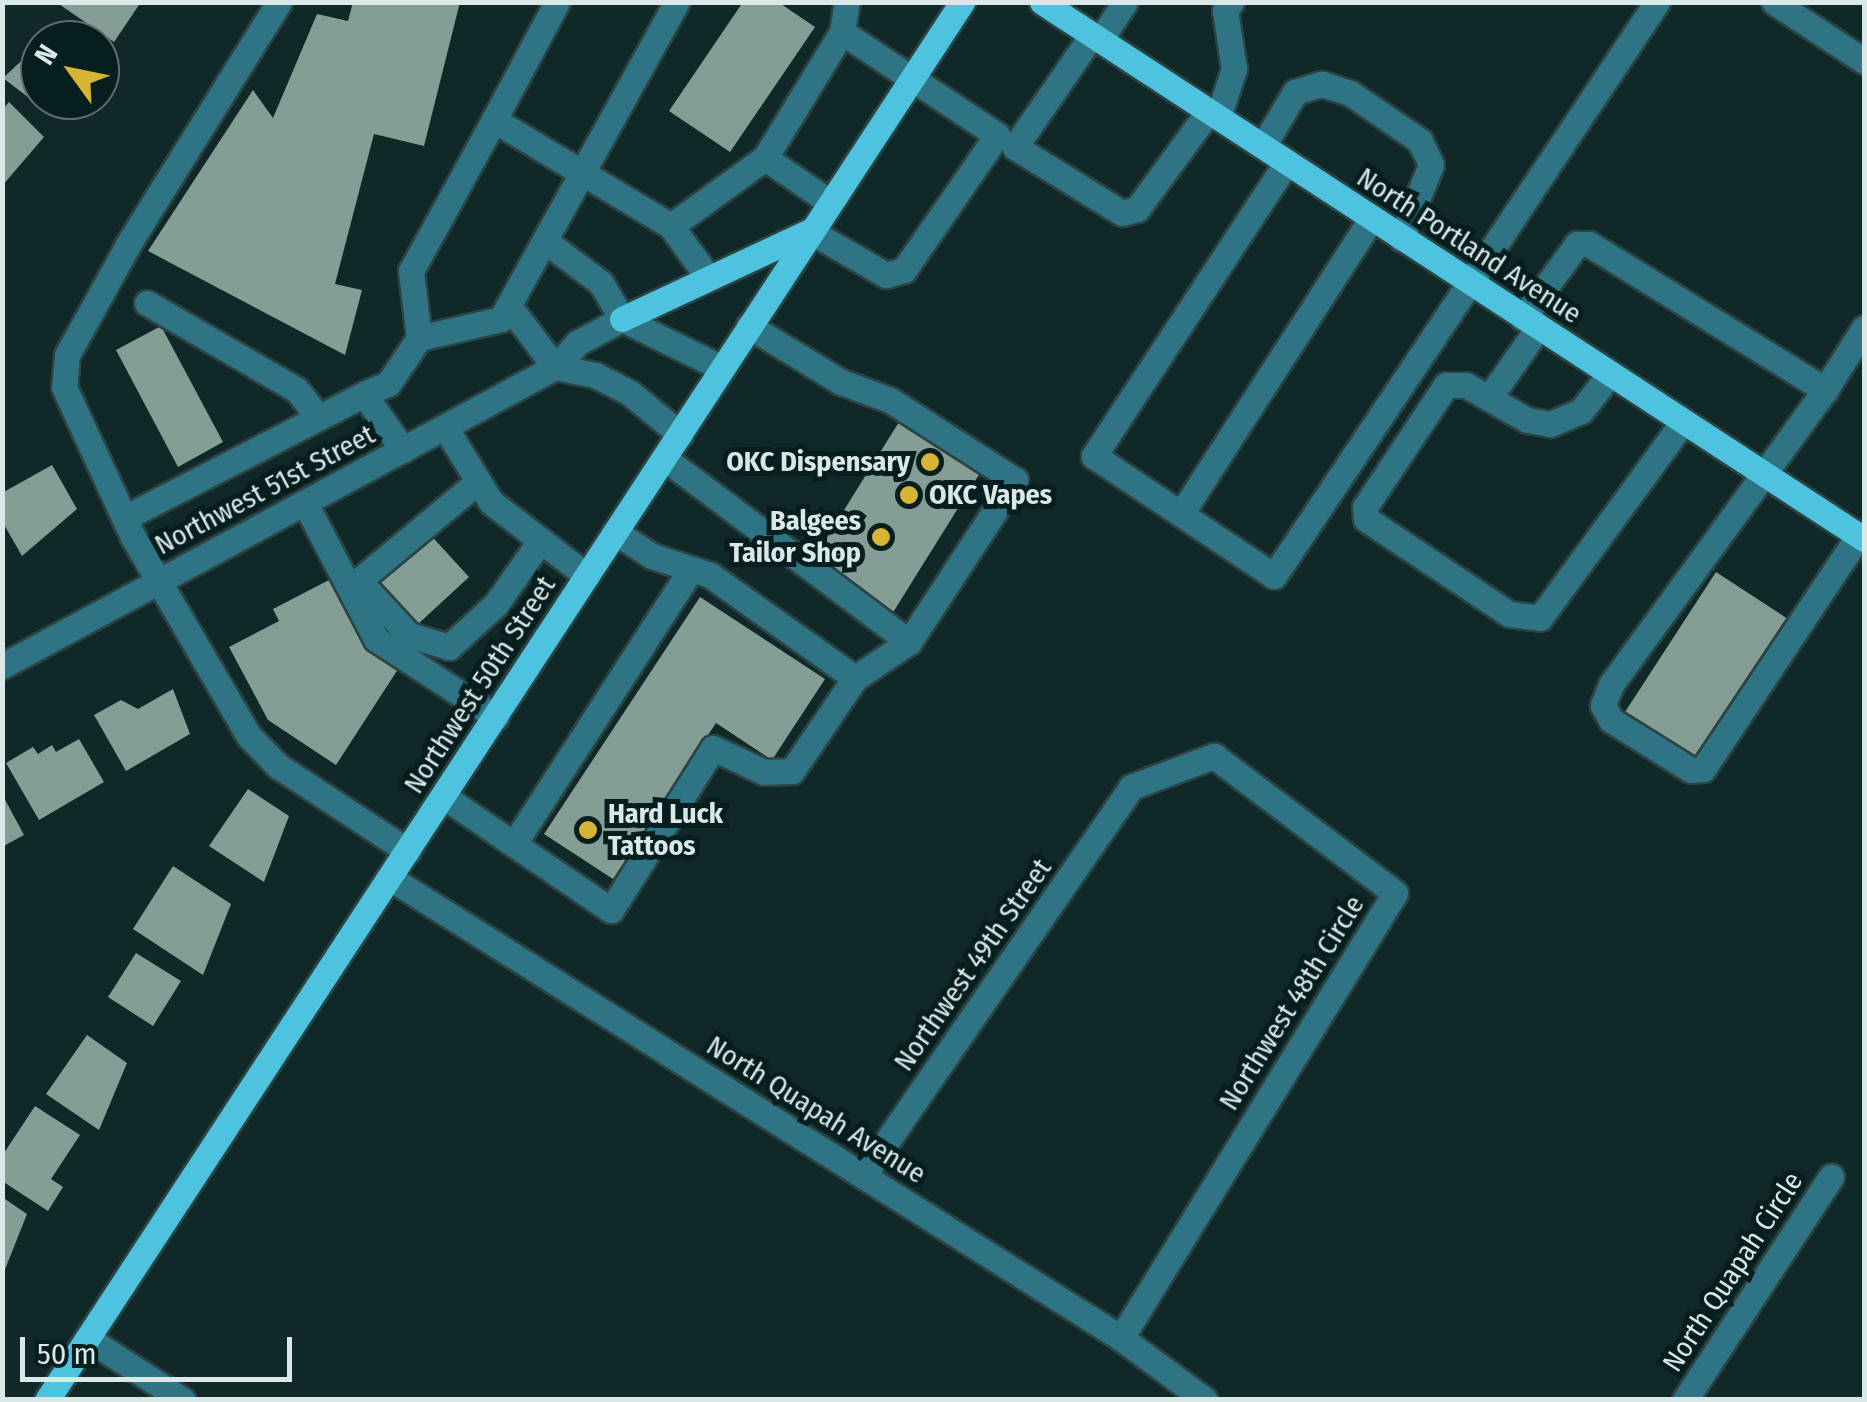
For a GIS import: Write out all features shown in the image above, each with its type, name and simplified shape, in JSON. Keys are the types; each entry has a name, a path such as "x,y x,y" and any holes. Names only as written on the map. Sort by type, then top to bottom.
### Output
{"main road":[{"name":"Northwest 50th Street","path":"47,1400 962,2"},
{"name":"North Portland Avenue","path":"1042,2 1862,537"},
{"path":"622,319 706,276 810,231"}],"street":[{"path":"279,2 67,355 64,388 157,582 261,752 408,851"},
{"path":"126,517 316,414 388,384 419,338 411,271 557,2"},
{"path":"419,338 501,319 677,2"},
{"path":"672,226 765,158 842,32 848,2"},
{"path":"810,231 886,275 904,270 1006,141 1125,2"},
{"path":"1287,162 1094,456 1274,576 1466,280 1658,2"},
{"path":"1774,2 1864,61"},
{"path":"842,32 1122,213 1137,210 1214,114 1234,68 1221,5"},
{"path":"1263,146 1296,92 1322,84 1350,93 1420,141 1432,165 1401,238"},
{"path":"494,120 672,226 706,276"},
{"path":"765,158 830,202"},
{"path":"1181,514 1372,218"},
{"path":"544,242 601,282 622,319 722,368"},
{"path":"1489,398 1577,244 1589,244 1825,390"},
{"path":"147,303 298,390 316,414"},
{"path":"509,306 555,368 595,374 680,434"},
{"name":"Northwest 51st Street","path":"2,666 555,368 577,343 622,319"},
{"path":"443,796 612,910 713,748 764,772 792,772 855,678 910,642 1015,480 890,400 841,382 749,326"},
{"path":"1862,537 1703,769 1691,770 1611,720 1602,705 1611,686 1768,476 1864,328"},
{"path":"1610,374 1581,411 1550,424 1466,384 1438,392 1365,506 1366,519 1464,588 1524,618 1540,618 1556,603 1683,422"},
{"path":"364,394 403,450"},
{"path":"445,427 476,483 538,544 587,576"},
{"path":"664,458 910,642"},
{"path":"356,586 476,483"},
{"path":"305,503 356,586 376,640 496,716"},
{"path":"616,532 691,569 855,678"},
{"path":"356,586 409,635 448,647 496,604 538,544"},
{"path":"514,844 691,569"},
{"name":"Northwest 48th Circle","path":"1121,1338 1395,893 1214,756 1131,788"},
{"name":"Northwest 49th Street","path":"864,1176 1131,788"},
{"name":"North Quapah Avenue","path":"390,878 1121,1338 1205,1400"},
{"name":"North Quapah Circle","path":"1685,1400 1832,1177"},
{"path":"88,1338 183,1400"}],"building":[{"path":"56,2 141,2 120,33 120,20 82,20"},
{"path":"353,2 460,2 424,146 374,134 335,284 362,290 345,355 148,251 253,90 273,118 317,14 348,21"},
{"path":"743,2 778,2 815,27 730,152 669,111"},
{"path":"20,62 20,91 3,78"},
{"path":"9,102 20,113 20,120 27,120 44,137 2,186 2,110"},
{"path":"161,326 223,442 178,467 116,350"},
{"path":"899,422 980,473 892,614 811,563"},
{"path":"52,465 77,509 22,556 2,521 2,493"},
{"path":"425,529 469,577 417,625 373,577"},
{"path":"1716,572 1788,619 1698,759 1625,712"},
{"path":"331,579 402,663 336,765 268,720 229,647 279,621 273,609"},
{"path":"700,597 825,679 772,760 716,723 613,879 544,834"},
{"path":"173,689 190,734 126,771 94,715 121,700 138,709"},
{"path":"79,739 104,782 39,820 6,763 33,747 38,754 52,745 56,752"},
{"path":"248,789 289,816 264,882 209,846"},
{"path":"2,794 24,835 2,847"},
{"path":"173,866 231,904 203,975 133,929"},
{"path":"136,953 181,981 153,1026 108,997"},
{"path":"87,1035 127,1063 99,1130 46,1094"},
{"path":"35,1106 80,1135 51,1179 63,1187 48,1211 2,1181 2,1156"},
{"path":"2,1197 27,1214 2,1277"}],"place":[{"name":"OKC Dispensary","path":"930,462"},
{"name":"OKC Vapes","path":"909,495"},
{"name":"Balgees Tailor Shop","path":"881,537"},
{"name":"Hard Luck Tattoos","path":"588,830"}]}
